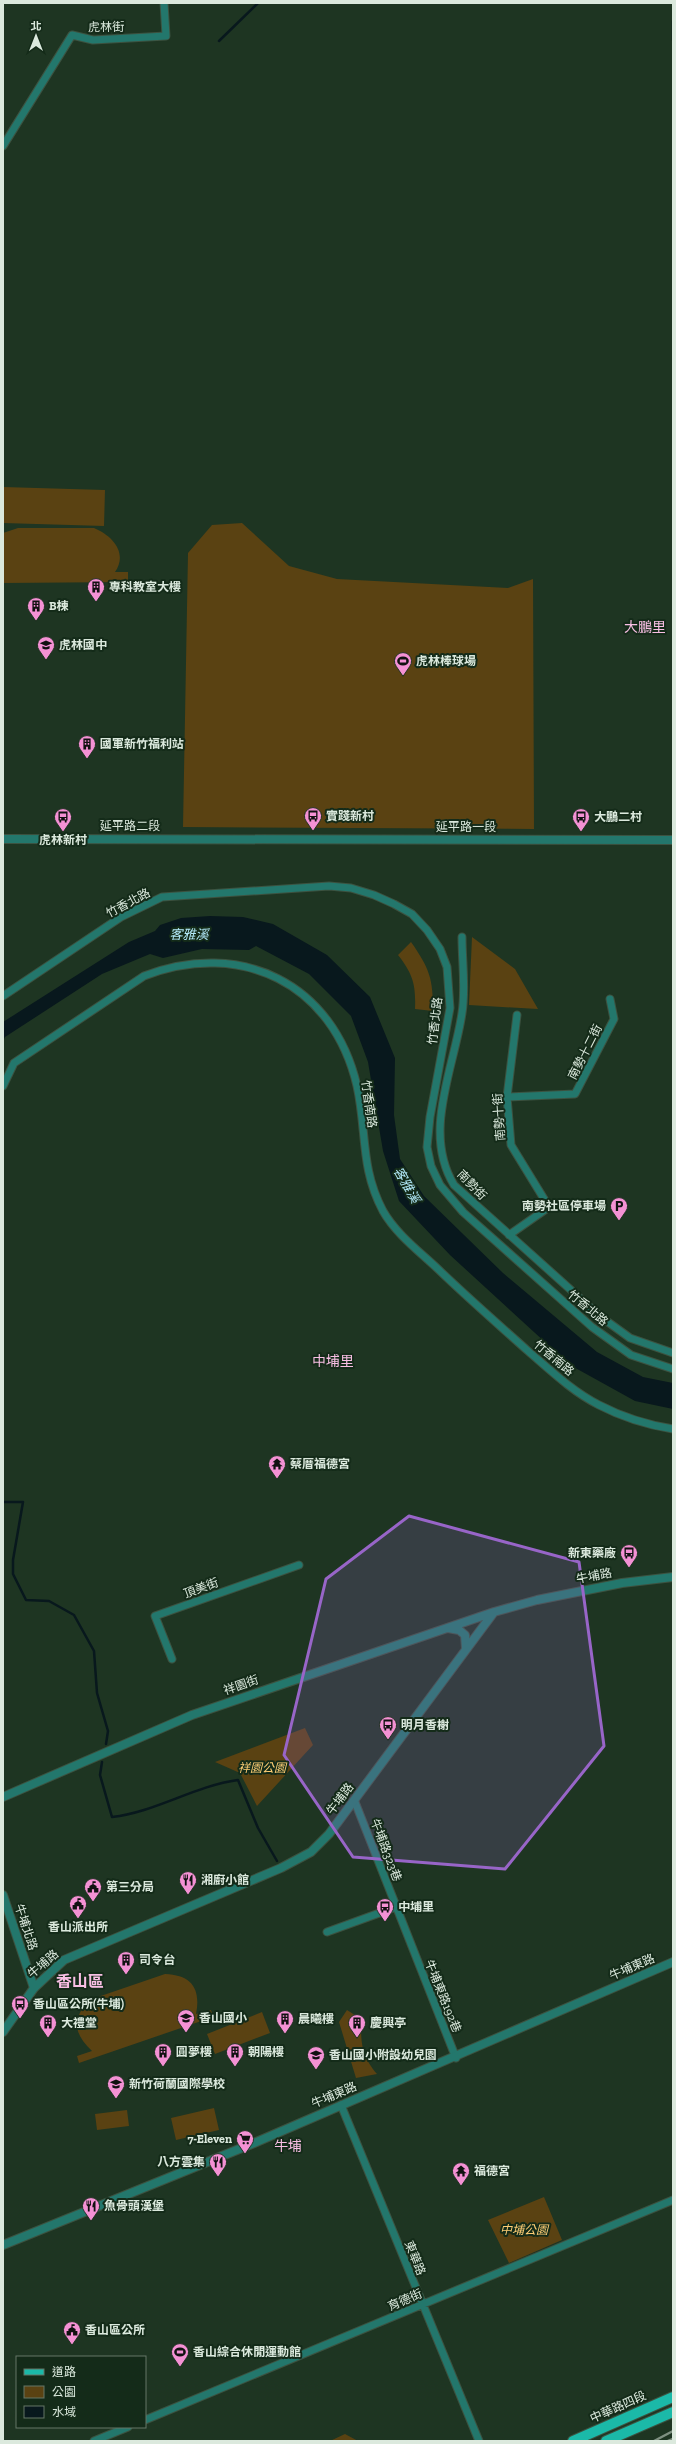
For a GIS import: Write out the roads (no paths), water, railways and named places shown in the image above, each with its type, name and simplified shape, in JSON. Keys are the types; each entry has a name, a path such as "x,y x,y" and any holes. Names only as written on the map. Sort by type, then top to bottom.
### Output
{"main road":[{"name":"中華路四段","path":"573,2441 673,2397"},
{"path":"606,2441 673,2412"}],"street":[{"name":"虎林街","path":"3,146 72,35 93,40 166,36 164,3"},
{"name":"延平路二段","path":"3,839 258,838"},
{"name":"延平路一段","path":"258,838 673,840"},
{"name":"竹香北路","path":"3,996 121,918 162,897 329,886 351,888 394,904 412,914 427,930 440,949 447,968 450,1008 430,1117 427,1147 431,1166 440,1185 463,1212 592,1327 631,1355 673,1369"},
{"name":"南勢街","path":"462,937 463,1012 443,1102 439,1146 445,1170 454,1185 601,1317 630,1338 673,1353"},
{"name":"竹香南路","path":"3,1086 14,1063 144,976 166,968 213,963 236,965 274,976 299,992 317,1007 333,1025 342,1042 357,1087 367,1174 388,1220 469,1298 562,1380 599,1405 648,1424 673,1429"},
{"name":"南勢十二街","path":"506,1097 575,1094 614,1018 610,999"},
{"name":"南勢十街","path":"509,1235 549,1207 511,1145 506,1097 517,1015"},
{"name":"頂美街","path":"172,1660 155,1616 299,1565"},
{"name":"牛埔路","path":"3,2032 34,1988 64,1960 280,1868 311,1852 329,1834 355,1802 380,1762 494,1612 537,1600 622,1583 673,1577"},
{"name":"祥園街","path":"3,1797 192,1715 494,1612"},
{"path":"447,1628 459,1630 465,1635 466,1649"},
{"name":"牛埔路323巷","path":"355,1802 411,1943"},
{"name":"牛埔北路","path":"3,1895 34,1988"},
{"path":"327,1932 396,1907"},
{"name":"牛埔東路192巷","path":"411,1943 456,2058"},
{"name":"牛埔東路","path":"3,2245 160,2183 341,2105 456,2058 673,1962"},
{"name":"東華路","path":"341,2105 479,2441"},
{"name":"育德街","path":"146,2420 673,2200"},
{"path":"94,2441 126,2428"}],"water":[{"name":"客雅溪","path":"210,916 243,917 273,924 327,955 370,997 395,1058 394,1115 400,1159 424,1196 503,1273 597,1352 643,1377 673,1383 673,1409 635,1401 570,1365 450,1255 399,1201 383,1151 368,1062 351,1016 309,974 256,946 249,950 202,949 163,958 150,954 102,974 5,1037 3,1041 3,1022 129,942 155,931 160,925 181,918"}],"waterway":[{"path":"219,41 258,3"},
{"path":"673,21 673,40"},
{"path":"3,1502 23,1502 13,1560 13,1574 26,1600 49,1601 74,1615 94,1651 97,1693 108,1731 106,1744"},
{"path":"102,1762 100,1775 112,1817 144,1810 206,1788 238,1780 258,1828 277,1861"}],"railway":[{"path":"654,2441 673,2431"},
{"path":"668,2441 673,2439"}],"place":[{"name":"專科教室大樓","path":"96,602"},
{"name":"B棟","path":"36,621"},
{"name":"虎林國中","path":"46,660"},
{"name":"虎林棒球場","path":"403,676"},
{"name":"國軍新竹福利站","path":"87,759"},
{"name":"實踐新村","path":"313,831"},
{"name":"虎林新村","path":"63,832"},
{"name":"大鵬二村","path":"581,832"},
{"name":"南勢社區停車場","path":"619,1221"},
{"name":"蔡厝福德宮","path":"277,1479"},
{"name":"新東藥廠","path":"629,1568"},
{"name":"明月香榭","path":"388,1740"},
{"name":"湘廚小館","path":"188,1895"},
{"name":"第三分局","path":"93,1902"},
{"name":"香山派出所","path":"78,1919"},
{"name":"中埔里","path":"385,1922"},
{"name":"司令台","path":"126,1975"},
{"name":"香山區公所(牛埔)","path":"20,2019"},
{"name":"香山國小","path":"186,2033"},
{"name":"晨曦樓","path":"285,2034"},
{"name":"大禮堂","path":"48,2038"},
{"name":"慶興亭","path":"357,2038"},
{"name":"圓夢樓","path":"163,2067"},
{"name":"朝陽樓","path":"235,2067"},
{"name":"香山國小附設幼兒園","path":"316,2070"},
{"name":"新竹荷蘭國際學校","path":"116,2099"},
{"name":"7-Eleven","path":"245,2154"},
{"name":"八方雲集","path":"218,2177"},
{"name":"福德宮","path":"461,2186"},
{"name":"魚骨頭漢堡","path":"91,2221"},
{"name":"香山區公所","path":"72,2345"},
{"name":"香山綜合休閒運動館","path":"180,2367"}],"district":[{"name":"大鵬里","path":"645,627"},
{"name":"中埔里","path":"333,1361"},
{"name":"香山區","path":"80,1981"},
{"name":"牛埔","path":"288,2146"}],"park label":[{"name":"祥園公園","path":"262,1768"},
{"name":"中埔公園","path":"524,2230"}]}
